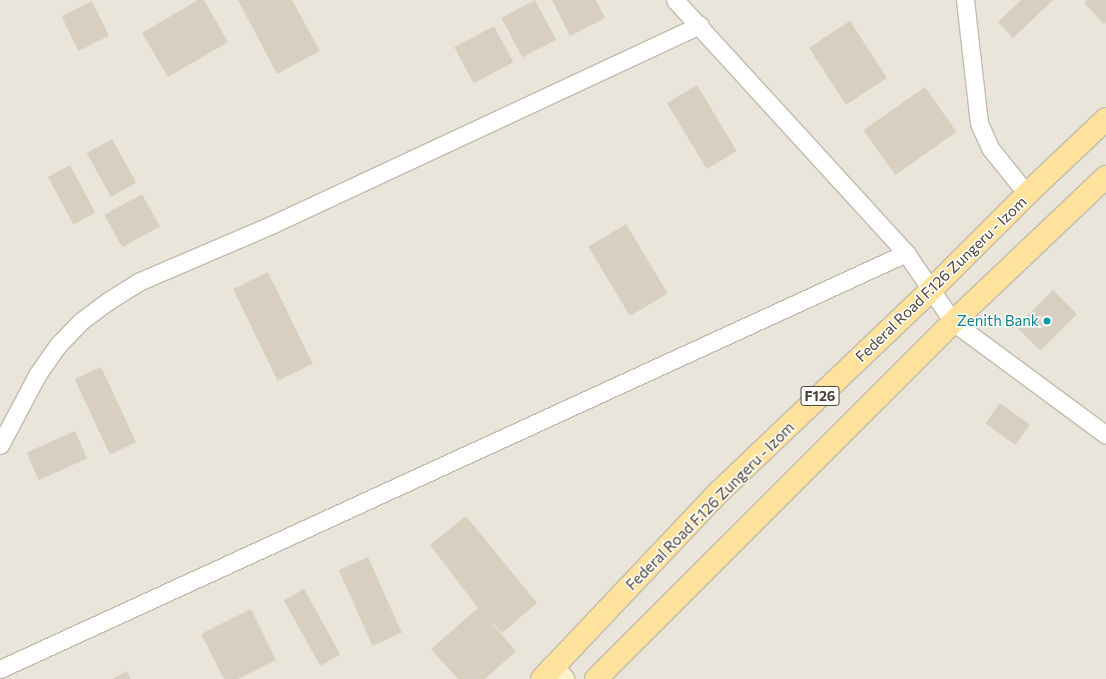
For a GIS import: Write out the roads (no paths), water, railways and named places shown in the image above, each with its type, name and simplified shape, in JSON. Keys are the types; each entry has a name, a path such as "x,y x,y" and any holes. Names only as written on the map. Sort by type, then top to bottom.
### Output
{"main road":[{"name":"Federal Road F.126 Zungeru - Izom","path":"552,675 719,492 932,289 1027,194 1106,120"},
{"name":"F126","path":"596,679 953,322 1106,177"}],"street":[{"path":"675,0 700,25 906,253 932,289 953,322 1106,435"},
{"path":"965,0 979,122 990,148 1027,194"},
{"path":"0,445 38,375 58,345 80,322 108,301 138,282 273,224 700,25"},
{"path":"0,669 906,253"}],"place":[{"name":"Zenith Bank","path":"1047,321"}]}
